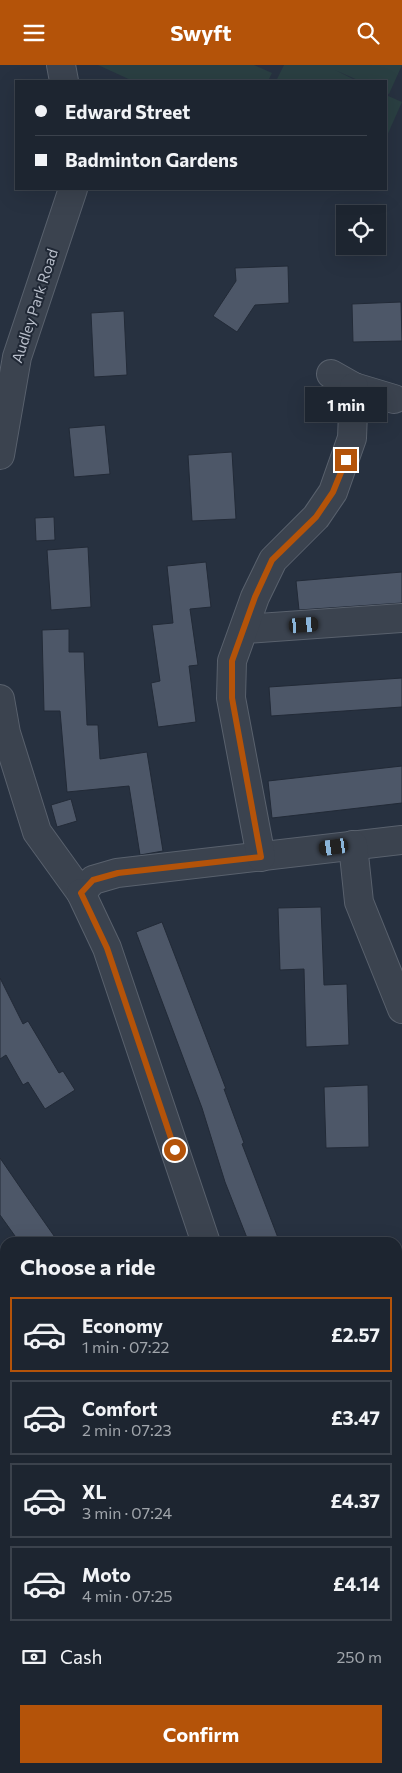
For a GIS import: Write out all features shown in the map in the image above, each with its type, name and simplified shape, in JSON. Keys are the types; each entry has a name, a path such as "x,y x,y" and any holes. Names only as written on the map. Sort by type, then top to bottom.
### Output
{"street":[{"path":"61,65 64,80"},
{"name":"Audley Park Road","path":"0,455 17,357 73,190"},
{"path":"261,857 232,698 232,661 255,597 272,560 316,517 333,492 352,438 342,381 394,399"},
{"path":"245,629 402,618"},
{"path":"0,699 6,733 37,832 81,893 107,948 204,1237"},
{"path":"81,893 93,880 118,873 402,840"},
{"path":"353,845 359,902 397,981 402,1009"}],"green space":[{"path":"98,65 254,65 272,73 268,80 131,80"},
{"path":"284,65 402,65 389,94 387,93 387,80 358,80 335,70 355,80 276,80"},
{"path":"387,95 402,102 387,136"}],"building":[{"path":"288,266 289,303 255,305 237,332 213,316 236,281 235,268"},
{"path":"401,302 402,341 353,342 352,304"},
{"path":"124,311 127,375 94,377 91,313"},
{"path":"105,425 110,474 74,477 69,428"},
{"path":"232,452 236,519 192,521 188,455"},
{"path":"54,517 55,540 36,541 35,518"},
{"path":"88,547 91,607 51,610 47,550"},
{"path":"206,562 211,607 190,609 198,665 189,666 196,722 158,727 151,683 160,681 152,625 173,623 167,566"},
{"path":"402,572 402,603 299,610 296,581"},
{"path":"69,629 69,652 84,652 87,725 98,725 100,759 147,752 163,851 140,855 129,786 67,792 60,711 44,711 42,630"},
{"path":"402,678 402,707 271,716 269,687"},
{"path":"402,766 402,803 272,818 268,781"},
{"path":"71,799 77,821 57,827 51,805"},
{"path":"321,907 324,985 347,984 349,1045 306,1047 304,969 280,970 278,908"},
{"path":"162,922 226,1089 224,1089 244,1143 242,1144 278,1237 247,1237 225,1182 202,1108 136,932"},
{"path":"0,978 23,1024 28,1021 59,1073 63,1071 75,1090 45,1109 28,1082 23,1085 6,1055 0,1059"},
{"path":"368,1085 369,1147 326,1148 324,1087"},
{"path":"0,1158 55,1237 16,1237 0,1215"}],"route":[{"path":"175,1150 107,948 81,893 93,880 118,873 261,857 232,698 232,661 255,597 272,560 316,517 333,492 346,460"}]}
